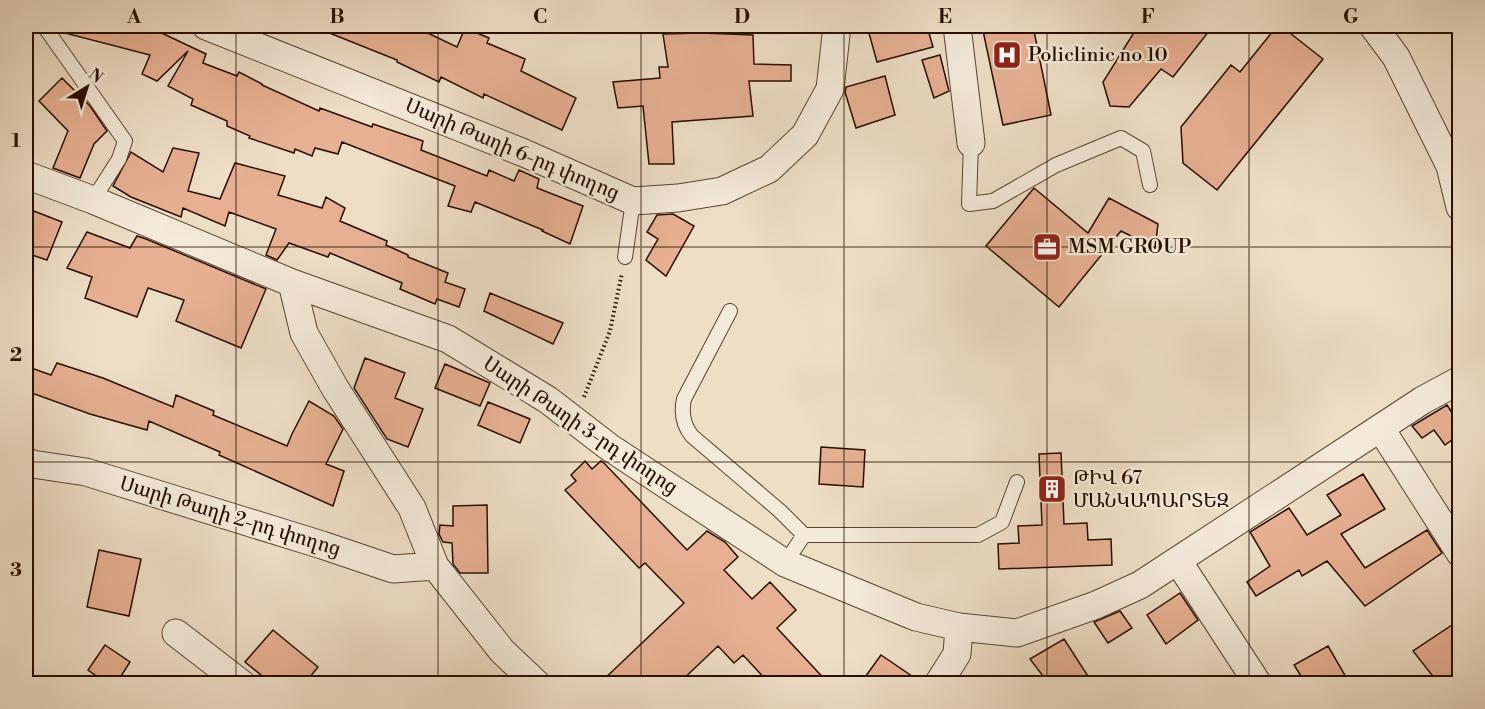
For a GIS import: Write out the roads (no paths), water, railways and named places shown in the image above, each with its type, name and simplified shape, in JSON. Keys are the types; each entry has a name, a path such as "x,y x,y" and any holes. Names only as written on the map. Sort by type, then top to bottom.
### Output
{"street":[{"name":"Սարի Թաղի 6-րդ փողոց","path":"206,26 524,153 633,201 678,198 722,191 769,169 806,135 830,89 837,26"},
{"path":"957,26 971,143"},
{"path":"1373,26 1395,57 1426,116 1450,166 1460,207"},
{"name":"Սարի Թաղի 3-րդ փողոց","path":"26,175 93,200 292,283 448,339 548,400 609,447 785,563 916,616 959,627 1017,633 1096,605 1140,585 1423,400 1460,380"},
{"path":"292,283 304,333 335,388 412,508 435,566 502,651 537,684"},
{"path":"1381,429 1460,553"},
{"name":"Սարի Թաղի 2-րդ փողոց","path":"26,461 86,472 322,544 393,569 435,566"},
{"path":"1178,561 1258,684"},
{"path":"938,684 957,654 959,627"},
{"path":"176,633 242,684"}],"lane":[{"path":"45,26 125,141 119,159 93,200"},
{"path":"971,143 969,204 993,201 1056,165 1121,138 1143,151 1150,185"},
{"path":"625,257 633,201"},
{"path":"730,311 684,399 682,409 684,423 692,436 780,511 804,535 978,535 1002,522 1017,483"},
{"path":"785,563 804,535"}],"place":[{"name":"Policlinic no 10","path":"1007,55"},
{"name":"MSM GROUP","path":"1047,247"},
{"name":"ԹԻՎ 67 ՄԱՆԿԱՊԱՐՏԵԶ","path":"1052,489"}]}
